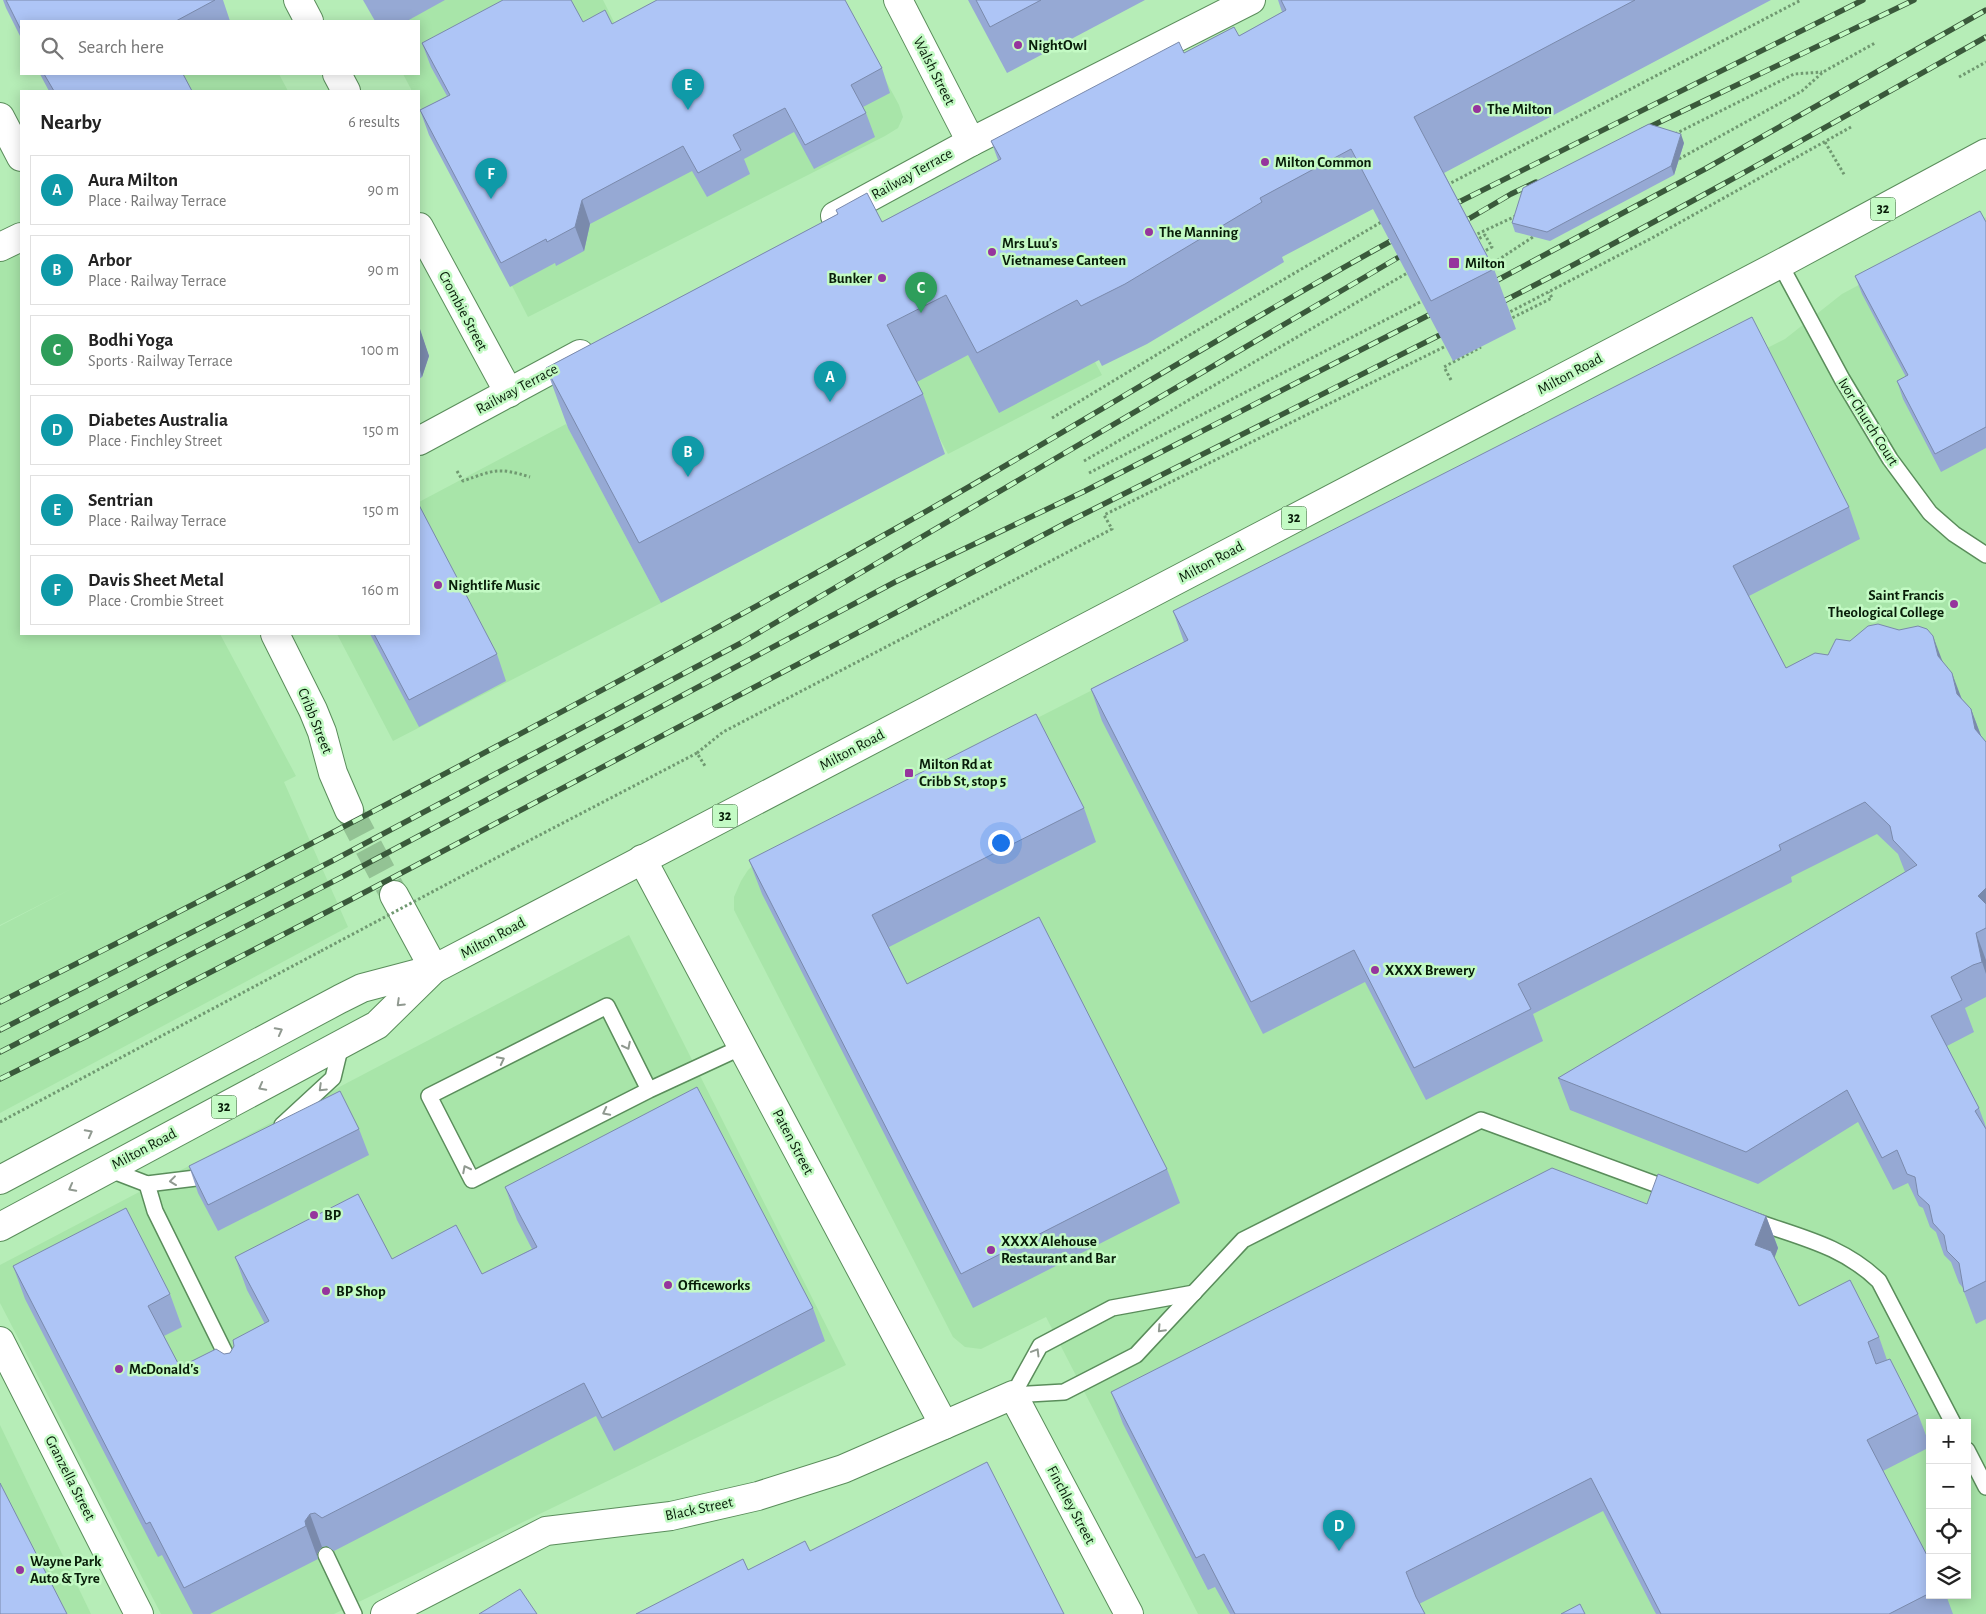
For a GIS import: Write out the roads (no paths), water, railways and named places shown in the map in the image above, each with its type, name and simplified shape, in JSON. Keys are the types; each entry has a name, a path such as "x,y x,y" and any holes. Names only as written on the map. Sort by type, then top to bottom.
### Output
{"street":[{"path":"298,0 308,20"},
{"name":"Walsh Street","path":"898,0 971,142"},
{"name":"Railway Terrace","path":"814,227 971,142 1251,0"},
{"path":"338,75 345,90"},
{"path":"0,116 20,156"},
{"name":"Milton Road","path":"0,1180 362,988 434,969 1780,264 1986,153"},
{"name":"Crombie Street","path":"420,229 508,393"},
{"path":"0,247 20,237"},
{"name":"Railway Terrace","path":"420,440 604,341"},
{"name":"Cribb Street","path":"276,635 313,710 322,732 333,774 349,810"},
{"name":"Paten Street","path":"642,859 944,1425"},
{"path":"394,895 434,969"},
{"name":"Milton Road","path":"0,1227 377,1025 434,969"},
{"name":"Granzella Street","path":"0,1341 139,1614"},
{"name":"Black Street","path":"385,1614 546,1531 671,1516 758,1496 843,1469 1013,1395"},
{"name":"Finchley Street","path":"1013,1395 1129,1614"}],"lane":[{"name":"Ivor Church Court","path":"1780,264 1842,379 1890,459 1930,512 1954,534 1986,555"},
{"path":"649,1090 607,1006 429,1096 472,1180 649,1090 742,1047"},
{"path":"269,1137 333,1078 341,1045"},
{"path":"1013,1395 1064,1392 1136,1355 1244,1240 1481,1120 1684,1195"},
{"path":"108,1169 147,1184 196,1178 222,1166"},
{"path":"147,1184 155,1211 237,1378"},
{"path":"1739,1215 1828,1246 1868,1270 1879,1281 1890,1299 1951,1419"},
{"path":"1013,1395 1040,1346 1112,1308 1194,1293"},
{"path":"1971,1458 1986,1487"},
{"path":"326,1555 354,1614"}],"tunnel":[{"path":"349,810 394,895"}],"railway":[{"path":"1451,206 1863,0"},
{"path":"1641,131 1914,0"},
{"path":"1492,283 1705,169 1986,10"},
{"path":"1502,302 1685,205 1986,37"},
{"path":"1460,224 1511,194 1536,182"},
{"path":"0,1002 341,828 679,649 902,525 1391,241"},
{"path":"0,1030 334,860 741,643 1399,257"},
{"path":"0,1052 342,877 895,582 1085,491 1429,315"},
{"path":"0,1079 352,899 1066,523 1440,335"}],"place":[{"name":"NightOwl","path":"1018,45"},
{"name":"The Milton","path":"1477,109"},
{"name":"Sentrian","path":"688,110"},
{"name":"Milton Common","path":"1265,162"},
{"name":"Davis Sheet Metal","path":"491,199"},
{"name":"The Manning","path":"1149,232"},
{"name":"Mrs Luu's Vietnamese Canteen","path":"992,252"},
{"name":"Milton","path":"1454,263"},
{"name":"Bunker","path":"882,278"},
{"name":"Bodhi Yoga","path":"921,313"},
{"name":"Aura Milton","path":"830,402"},
{"name":"Arbor","path":"688,477"},
{"name":"Nightlife Music","path":"438,585"},
{"name":"Saint Francis Theological College","path":"1954,604"},
{"name":"Milton Rd at Cribb St, stop 5","path":"909,773"},
{"name":"XXXX Brewery","path":"1375,970"},
{"name":"BP","path":"314,1215"},
{"name":"XXXX Alehouse Restaurant and Bar","path":"991,1250"},
{"name":"Officeworks","path":"668,1285"},
{"name":"BP Shop","path":"326,1291"},
{"name":"McDonald's","path":"119,1369"},
{"name":"Diabetes Australia","path":"1339,1551"},
{"name":"Wayne Park Auto & Tyre","path":"20,1570"}]}
